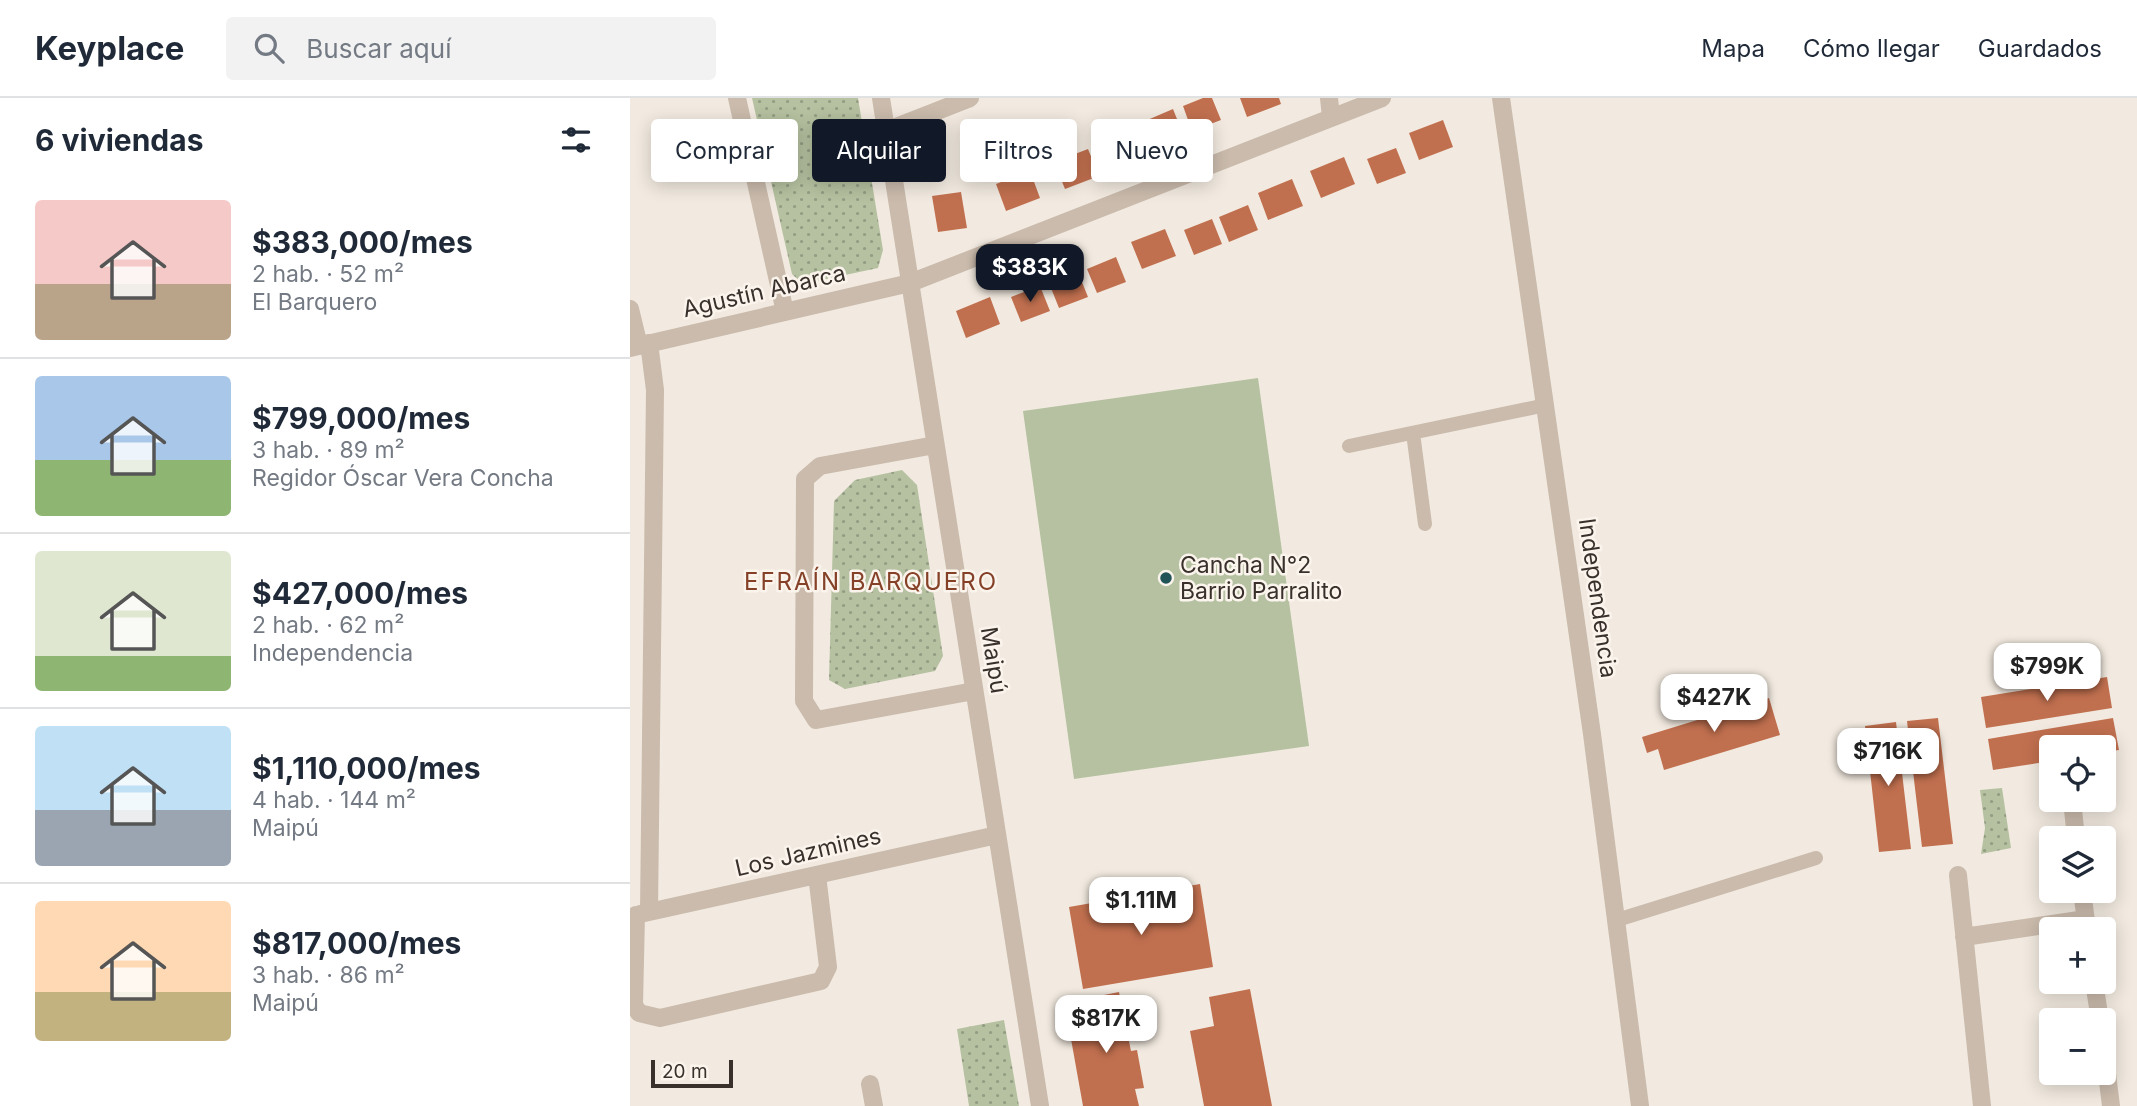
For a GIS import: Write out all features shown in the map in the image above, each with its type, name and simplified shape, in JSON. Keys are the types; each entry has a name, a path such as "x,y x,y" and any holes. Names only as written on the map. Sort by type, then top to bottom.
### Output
{"street":[{"path":"737,98 785,312"},
{"name":"Maipú","path":"881,98 884,119"},
{"path":"917,119 970,98"},
{"path":"1329,98 1331,117"},
{"name":"Agustín Abarca","path":"639,345 910,283 1382,98"},
{"name":"Independencia","path":"1501,98 1546,405 1640,1106"},
{"name":"Maipú","path":"894,182 1040,1106"},
{"path":"630,309 655,390 634,1005 639,1013 660,1018 821,981 828,967 817,875"},
{"path":"935,445 820,466 805,479 804,701 816,720 974,691"},
{"name":"Los Jazmines","path":"638,914 997,835"},
{"path":"1958,875 1982,1106"},
{"path":"1964,937 2039,929"},
{"path":"870,1084 874,1106"},
{"path":"2108,1085 2111,1106"}],"lane":[{"path":"1349,446 1546,405"},
{"path":"1413,433 1425,524"},
{"path":"1617,920 1816,858"}],"green space":[{"path":"752,98 858,98 861,119 812,119 812,182 872,182 883,250 878,268 803,284 792,274 771,182 798,182 798,119 757,119"},
{"name":"Cancha N°2 Barrio Parralito","path":"1258,378 1309,746 1074,779 1023,411"},
{"path":"902,470 917,485 943,656 935,671 845,689 829,680 834,501 855,480"},
{"path":"2002,788 2011,848 1981,854 1985,828 1980,790"},
{"path":"1004,1020 1019,1106 969,1106 957,1029"}],"building":[{"path":"1203,98 1212,98 1221,120 1213,123 1213,119 1188,119 1183,106"},
{"path":"1240,98 1279,98 1281,104 1247,117"},
{"path":"1173,109 1177,119 1150,119"},
{"path":"1443,120 1453,147 1419,160 1409,133"},
{"path":"1396,148 1406,173 1377,184 1367,159"},
{"path":"1088,149 1091,156 1091,179 1065,189 1062,182 1077,182 1077,153"},
{"path":"1344,157 1355,184 1321,198 1310,171"},
{"path":"1292,179 1303,206 1268,220 1258,193"},
{"path":"1034,182 1040,198 1006,211 996,184"},
{"path":"961,192 967,228 938,232 932,196"},
{"path":"1248,205 1258,230 1229,242 1219,217"},
{"path":"1212,219 1222,244 1194,255 1184,230"},
{"path":"1165,229 1176,256 1142,269 1131,242"},
{"path":"1116,257 1126,282 1097,293 1087,269"},
{"path":"1078,272 1088,297 1059,308 1049,283"},
{"path":"1040,286 1050,311 1021,322 1011,297"},
{"path":"990,297 1000,324 966,338 956,311"},
{"path":"2107,677 2112,708 1986,728 1981,697"},
{"path":"1769,698 1780,735 1664,770 1658,749 1647,753 1642,737"},
{"path":"1938,718 1953,844 1922,847 1907,721"},
{"path":"2113,718 2119,750 2116,750 2116,735 2039,735 2039,763 1993,770 1988,739"},
{"path":"1896,722 1911,849 1879,852 1865,726"},
{"path":"1200,884 1213,967 1083,989 1069,907"},
{"path":"1250,989 1272,1106 1204,1106 1190,1031 1214,1026 1209,997"},
{"path":"1119,992 1131,1051 1137,1050 1144,1088 1135,1089 1139,1106 1083,1106 1071,1039 1086,1036 1079,1000"}],"place":[{"name":"Cancha N°2 Barrio Parralito","path":"1166,578"}],"district":[{"name":"EFRAÍN BARQUERO","path":"871,582"}]}
